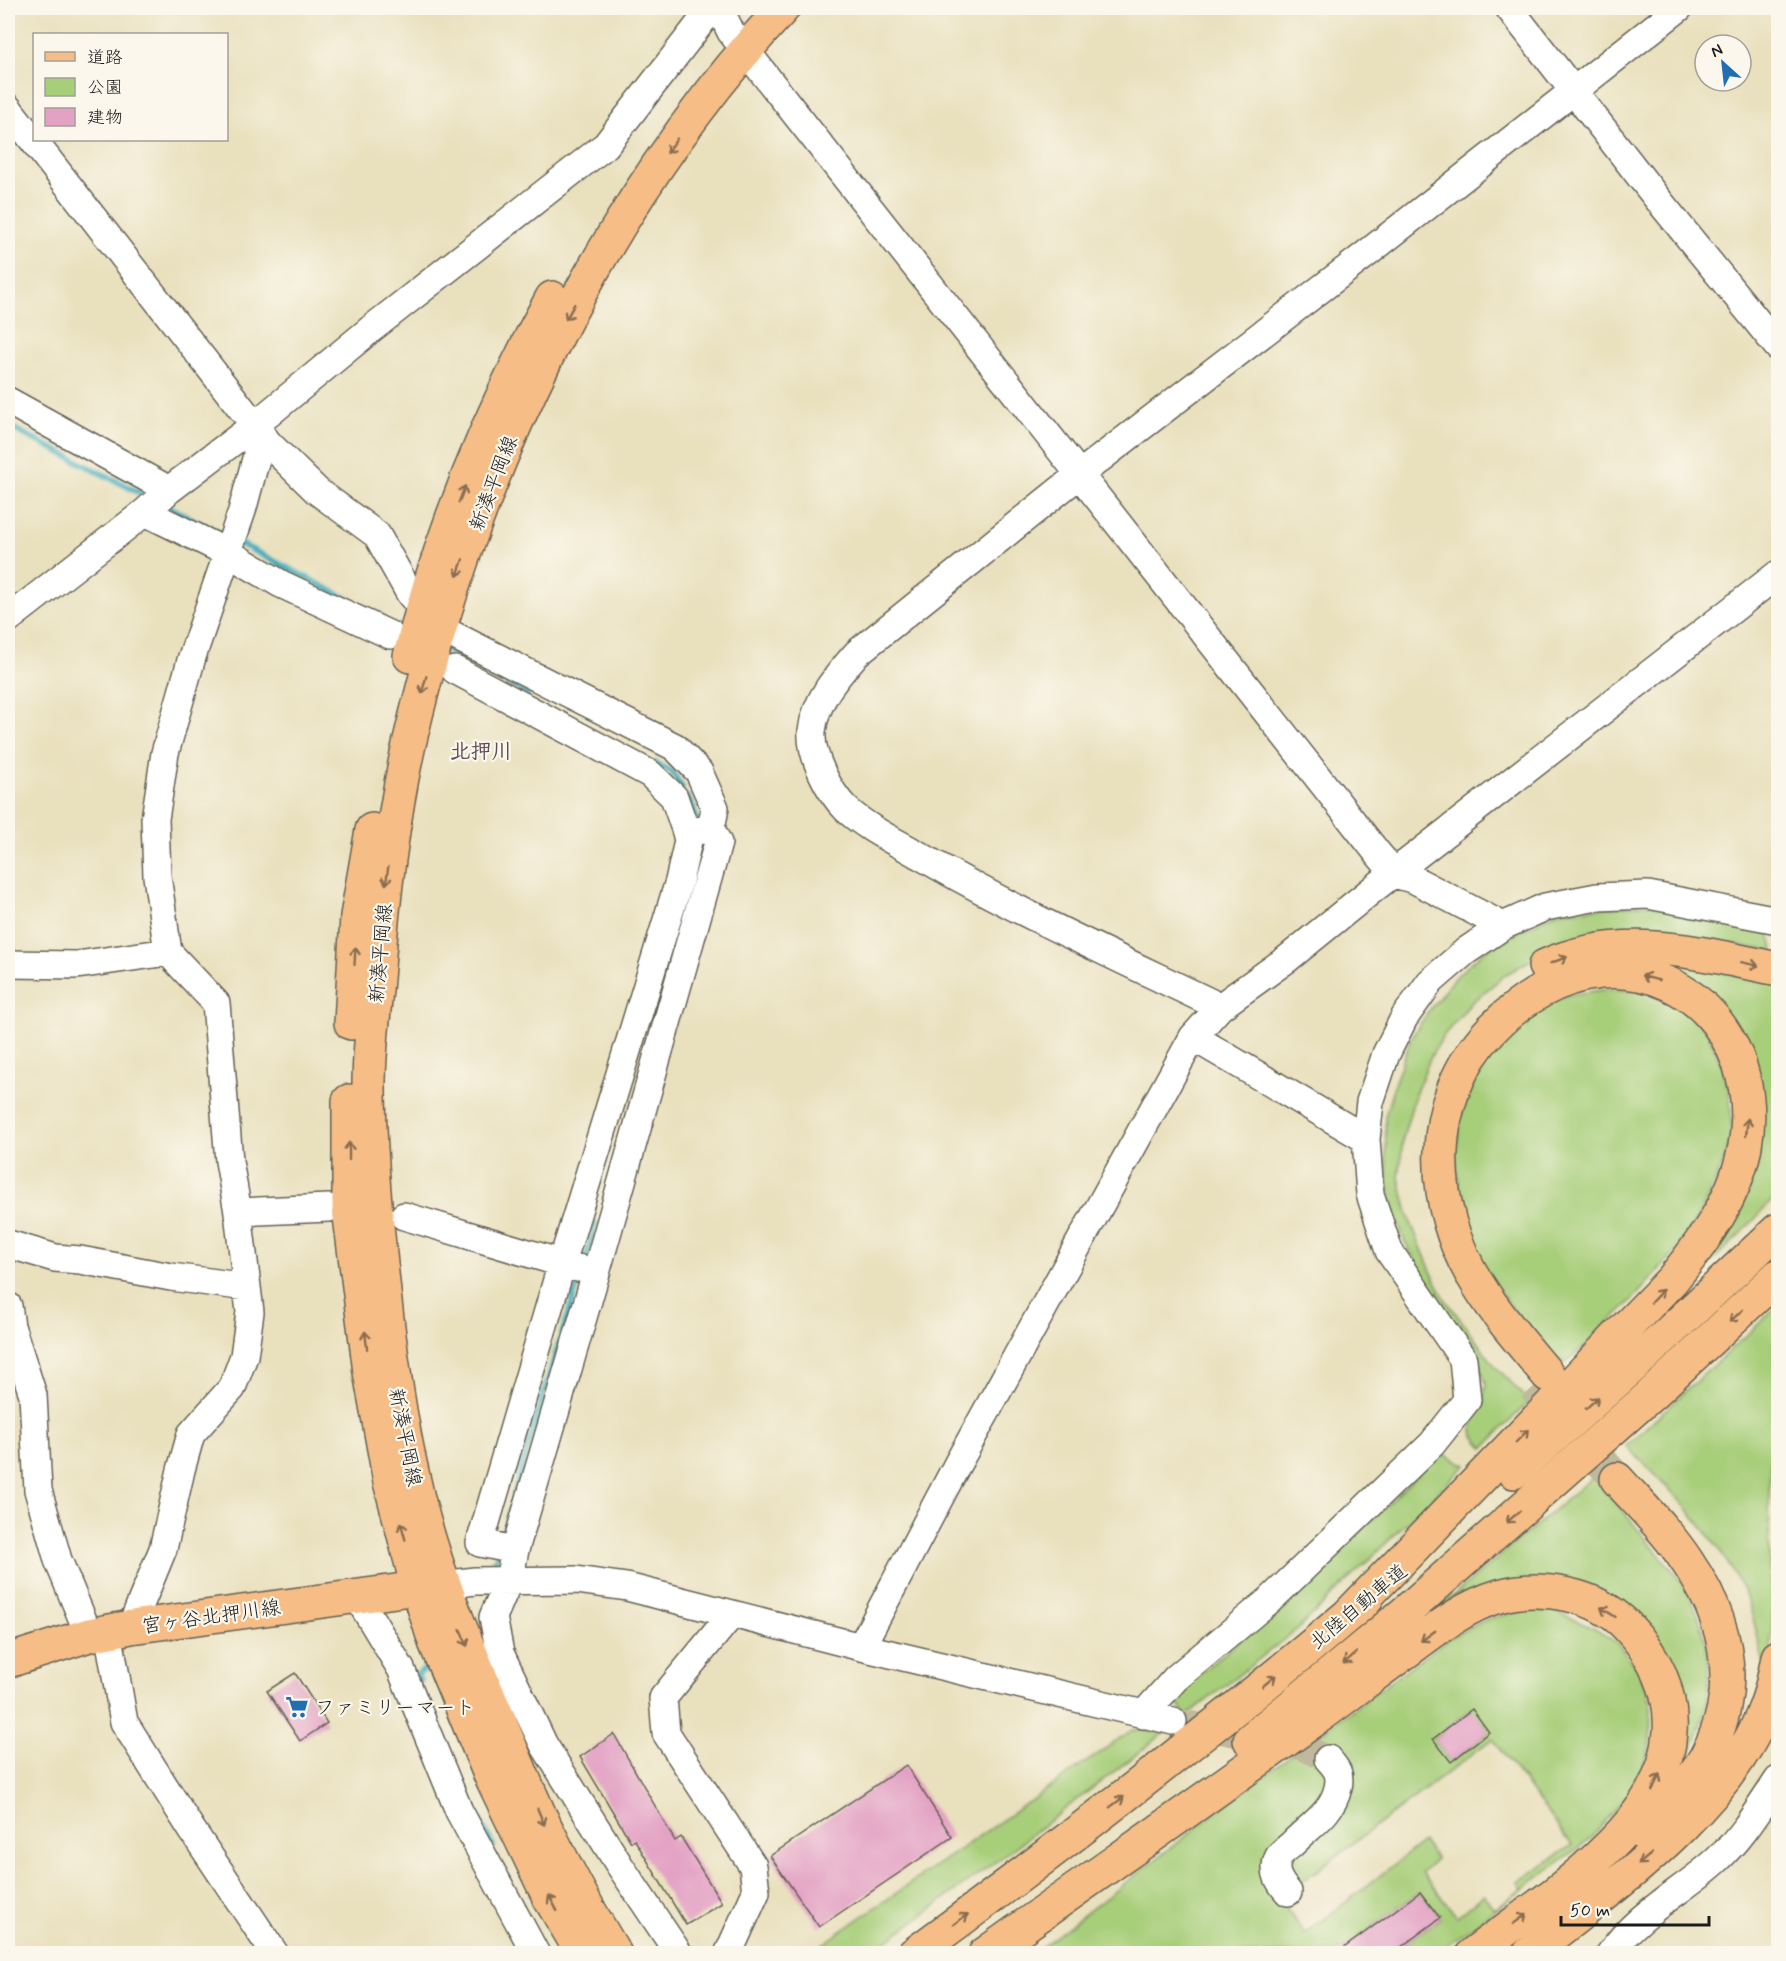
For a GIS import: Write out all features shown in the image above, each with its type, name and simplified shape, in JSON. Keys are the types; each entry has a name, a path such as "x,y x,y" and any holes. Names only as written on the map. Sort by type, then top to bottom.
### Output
{"main road":[{"name":"新湊平岡線","path":"615,1953 548,1833 461,1632 430,1586 390,1482 370,1372 349,1209 349,1065 357,916 384,759 430,619 443,543 491,420 532,335 589,233 726,24 753,8"},
{"name":"新湊平岡線","path":"726,24 783,8"},
{"path":"1349,1614 1672,1280 1693,1254 1726,1201 1738,1174 1745,1146 1749,1116 1747,1089 1740,1061 1728,1038 1707,1010 1676,987 1653,978 1627,973 1601,972 1575,977 1558,983 1524,1001 1484,1038 1468,1060 1453,1088 1445,1114 1440,1143 1440,1170 1444,1200 1459,1248 1484,1294 1541,1381 1499,1347 1462,1296 1448,1272 1427,1218 1419,1159 1422,1128 1437,1074 1451,1047 1467,1024 1510,986 1534,970 1590,950 1618,946 1648,946 1677,949 1779,969"},
{"name":"北陸自動車道","path":"914,1953 1031,1868 1155,1773 1349,1614 1495,1490 1779,1230"},
{"name":"北陸自動車道","path":"971,1953 1168,1805 1402,1615 1652,1394 1779,1276"},
{"path":"1473,1953 1587,1866 1654,1819 1676,1799 1693,1778 1718,1731 1725,1706 1727,1682 1722,1634 1702,1586 1624,1473 1665,1503 1703,1551 1728,1595 1742,1638 1746,1664 1746,1693 1741,1723 1719,1778 1702,1805"},
{"name":"新湊平岡線","path":"430,1586 435,1642 489,1772 550,1899 582,1953"},
{"name":"宮ヶ谷北押川線","path":"8,1661 109,1631 430,1586"},
{"path":"985,1953 1449,1621 1474,1606 1499,1596 1527,1591 1554,1592 1580,1598 1610,1613 1624,1623 1642,1643 1656,1665 1666,1689 1671,1716 1670,1741 1664,1766 1653,1790 1638,1813 1621,1834 1587,1866"},
{"path":"1529,1953 1651,1855 1702,1805 1754,1733 1766,1707 1779,1657"}],"street":[{"path":"1509,8 1656,197 1779,347"},
{"path":"1220,1007 994,898 868,825 845,808 818,764 812,732 818,705 834,680 856,653 1080,474 1365,255 1679,8"},
{"path":"8,619 606,145 726,24 1395,874 1415,880 1503,926"},
{"path":"8,108 33,140"},
{"path":"34,141 269,444 317,491 377,535 410,594 430,619 675,747 699,772 715,808 688,841 676,891 562,1263 480,1543 504,1548"},
{"path":"8,401 169,490"},
{"path":"109,1631 163,1549 180,1470 191,1434 232,1388 244,1356 250,1312 238,1212 229,1161 216,1003 168,952 157,876 155,819 165,753 192,657 242,511 257,455 255,425"},
{"path":"145,512 228,553 281,584 390,635"},
{"path":"861,1647 958,1463 1192,1037 1220,1007 1287,959 1372,890 1779,574"},
{"path":"454,670 650,774 674,797 698,831 718,843 596,1273 504,1548 509,1580 493,1617 500,1653 523,1705 550,1755 620,1866 680,1953"},
{"path":"1143,1714 1176,1677 1271,1599 1432,1444 1467,1400 1463,1359 1389,1251 1370,1194 1366,1138 1370,1101 1386,1054 1404,1018 1430,982 1466,951 1503,926 1545,907 1597,897 1648,895 1778,923"},
{"path":"8,964 77,965 168,952"},
{"path":"1192,1037 1366,1138"},
{"path":"238,1212 329,1208"},
{"path":"404,1216 596,1273"},
{"path":"8,1244 55,1258 247,1287"},
{"path":"8,1306 11,1326 33,1395 38,1490 58,1560 109,1631 124,1722 192,1830 275,1953"},
{"path":"430,1586 509,1580 576,1580 627,1587 861,1647 1173,1720"},
{"path":"357,1596 401,1669 459,1811 536,1953"},
{"path":"728,1953 756,1892 753,1866 666,1733 663,1698 732,1614"},
{"path":"1288,1892 1278,1880 1276,1870 1278,1858 1324,1816 1336,1797 1340,1778 1338,1769 1328,1759"},
{"path":"1610,1953 1641,1918 1717,1860 1741,1835 1779,1780"}],"green space":[{"path":"1652,904 1751,925 1769,934 1774,951 1668,933 1544,952 1505,975 1471,1003 1444,1035 1431,1056 1416,1092 1403,1138 1399,1178 1410,1221 1445,1299 1495,1366 1529,1401 1484,1448 1474,1436 1472,1422 1483,1403 1486,1384 1479,1363 1426,1281 1404,1240 1393,1209 1387,1181 1385,1117 1395,1082 1411,1038 1428,1012 1455,977 1484,951 1558,911"},
{"path":"1675,963 1778,982 1778,1194 1741,1234 1671,1300 1759,1122 1673,970"},
{"path":"1608,989 1646,992 1686,1009 1706,1030 1723,1067 1730,1097 1732,1135 1722,1165 1703,1207 1675,1252 1633,1299 1565,1364 1540,1343 1488,1278 1465,1230 1455,1155 1462,1114 1476,1077 1507,1036 1544,1006 1568,995"},
{"path":"1778,1306 1778,1388 1771,1441 1769,1499 1769,1568 1773,1612 1770,1661 1763,1661 1749,1604 1730,1566 1690,1512 1626,1446"},
{"path":"1440,1452 1466,1465 1300,1627 1185,1717 1173,1695 1267,1619 1342,1550"},
{"path":"1594,1476 1680,1580 1688,1592 1699,1619 1705,1639 1709,1678 1703,1718 1689,1758 1679,1753 1681,1722 1587,1587 1427,1618"},
{"path":"1521,1611 1554,1611 1593,1628 1616,1642 1637,1667 1651,1703 1650,1748 1631,1792 1591,1838 1437,1953 1393,1953 1440,1918 1420,1892 1337,1953 1033,1954 1278,1765 1449,1638 1488,1619","holes":["1471,1709 1489,1732 1451,1762 1433,1739","1492,1739 1572,1845 1518,1882 1522,1889 1494,1909 1484,1895 1457,1917 1422,1872 1436,1859 1423,1842 1305,1934 1279,1899"]},
{"path":"1132,1730 1167,1731 1001,1858 870,1953 809,1954 1051,1786"}],"building":[{"name":"ファミリーマート","path":"295,1673 327,1723 300,1741 267,1691"},
{"path":"1472,1709 1489,1732 1451,1762 1433,1739"},
{"path":"614,1734 675,1841 681,1837 722,1903 686,1925 635,1840 631,1842 580,1757"},
{"path":"906,1765 952,1837 819,1927 770,1856"},
{"path":"1420,1892 1440,1918 1393,1953 1337,1953"}],"waterway":[{"path":"8,426 150,498"},
{"path":"165,505 225,536"},
{"path":"239,543 382,617"},
{"path":"445,649 528,694"},
{"path":"656,763 672,772 682,788"},
{"path":"687,797 698,824"},
{"path":"584,1265 596,1223"},
{"path":"501,1540 581,1274"},
{"path":"493,1575 497,1553"},
{"path":"420,1681 417,1675 432,1664"},
{"path":"462,1785 493,1846"}],"tunnel":[{"path":"1534,1387 1617,1479"},
{"path":"1173,1721 1303,1747 1328,1759"}],"place":[{"name":"ファミリーマート","path":"297,1707"}],"district":[{"name":"北押川","path":"481,751"}]}
